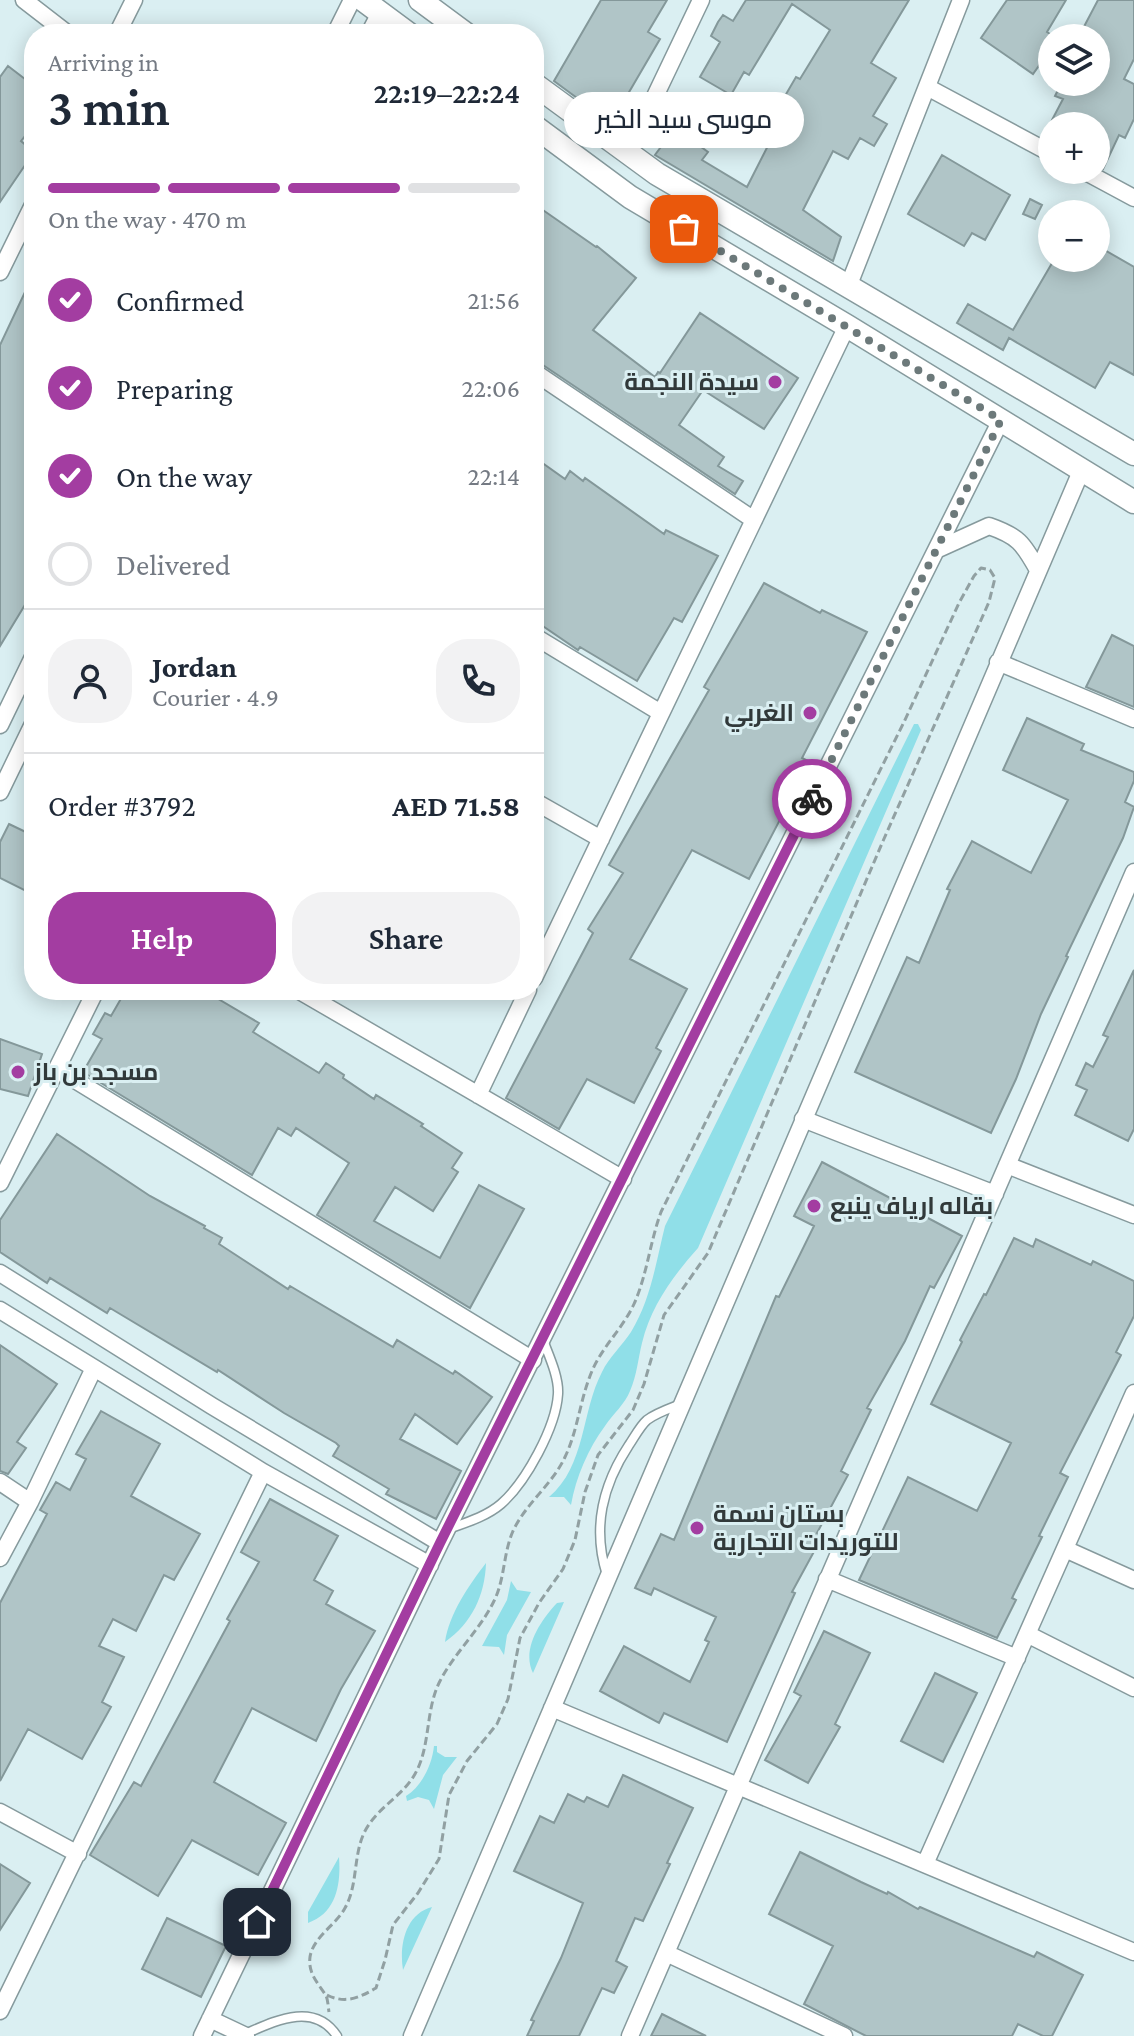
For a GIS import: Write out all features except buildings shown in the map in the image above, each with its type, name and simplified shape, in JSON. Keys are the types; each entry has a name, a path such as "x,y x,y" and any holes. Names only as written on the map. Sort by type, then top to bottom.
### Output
{"main road":[{"path":"432,4 455,24"},
{"path":"371,6 395,24"},
{"path":"544,91 657,174 1134,454"},
{"path":"544,133 630,197 1134,502"}],"street":[{"path":"24,0 55,24"},
{"path":"122,24 134,0"},
{"path":"340,24 352,0"},
{"path":"628,153 701,0"},
{"path":"848,287 961,0"},
{"path":"927,87 1038,146"},
{"path":"1110,182 1133,192"},
{"path":"0,272 7,239 24,216"},
{"path":"544,957 847,326"},
{"path":"544,379 754,520"},
{"path":"202,2036 444,1536 1001,420"},
{"path":"412,2036 1082,469"},
{"path":"936,550 989,526 1011,534 1023,543 1038,570"},
{"path":"544,642 661,713"},
{"path":"998,662 1134,719"},
{"path":"0,725 24,676"},
{"path":"0,792 24,743"},
{"path":"544,807 601,839"},
{"path":"630,2036 1134,872"},
{"path":"0,1183 91,1000"},
{"path":"315,1000 623,1179"},
{"path":"478,1095 523,1000"},
{"path":"57,1069 533,1360"},
{"path":"803,1119 995,1194"},
{"path":"1007,1165 1134,1215"},
{"path":"0,1273 212,1406 444,1536"},
{"path":"0,1310 263,1472 430,1565"},
{"path":"0,1558 94,1368"},
{"path":"925,1864 1134,1393"},
{"path":"0,2011 263,1472"},
{"path":"0,1482 30,1502"},
{"path":"1065,1549 1134,1580"},
{"path":"827,1579 1017,1658"},
{"path":"1027,1634 1134,1688"},
{"path":"552,1708 1134,1952"},
{"path":"0,1812 78,1854"},
{"path":"666,1953 844,2036"},
{"path":"210,2019 245,2036"}],"lane":[{"path":"444,1536 501,1504 540,1449 559,1392 543,1339"},
{"path":"608,1577 601,1557 598,1523 606,1487 646,1420 682,1403"},
{"path":"245,2036 292,2016 315,2017 332,2028 337,2036"}],"path":[{"path":"981,568 990,570 995,578 989,602 883,841 708,1253 664,1315 633,1410 598,1455 585,1492 575,1540 563,1569 520,1638 508,1699 497,1724 467,1761 449,1795 439,1859 393,1925 376,1988 351,2000 337,2000 327,1995 314,1980 310,1953 348,1903 358,1848 364,1833 372,1818 415,1775 421,1762 428,1715 439,1683 495,1600 503,1559 525,1509 554,1476 564,1459 594,1367 633,1306 643,1282 656,1226 666,1203 904,722 959,603 981,568"}],"shaded area":[{"path":"914,724 918,724 921,730 698,1248 657,1304 646,1329 630,1391 588,1454 571,1505 564,1497 549,1497 570,1470 602,1372 638,1319 652,1280 665,1226"},
{"path":"486,1563 480,1597 470,1617 445,1642 455,1610"},
{"path":"511,1581 517,1590 531,1592 507,1635 504,1655 499,1647 482,1646 507,1600"},
{"path":"564,1602 533,1673 529,1654 534,1635 557,1603"},
{"path":"434,1746 445,1757 457,1757 443,1775 434,1809 429,1800 418,1797 407,1801 406,1796 417,1787 425,1774"},
{"path":"339,1857 338,1887 331,1905 308,1923 308,1912"},
{"path":"432,1907 403,1970 402,1951 406,1932 416,1916"}],"way so far":[{"path":"684,229 1001,420 812,799"}],"place":[{"name":"موسى سيد الخير","path":"684,229"},
{"name":"سيدة النجمة","path":"775,382"},
{"name":"الغربي","path":"810,713"},
{"name":"مسجد بن باز","path":"18,1072"},
{"name":"بقاله ارياف ينبع","path":"814,1206"},
{"name":"بستان نسمة للتوريدات التجارية","path":"697,1528"}],"route":[{"path":"257,1922 440,1543 812,799"}]}
